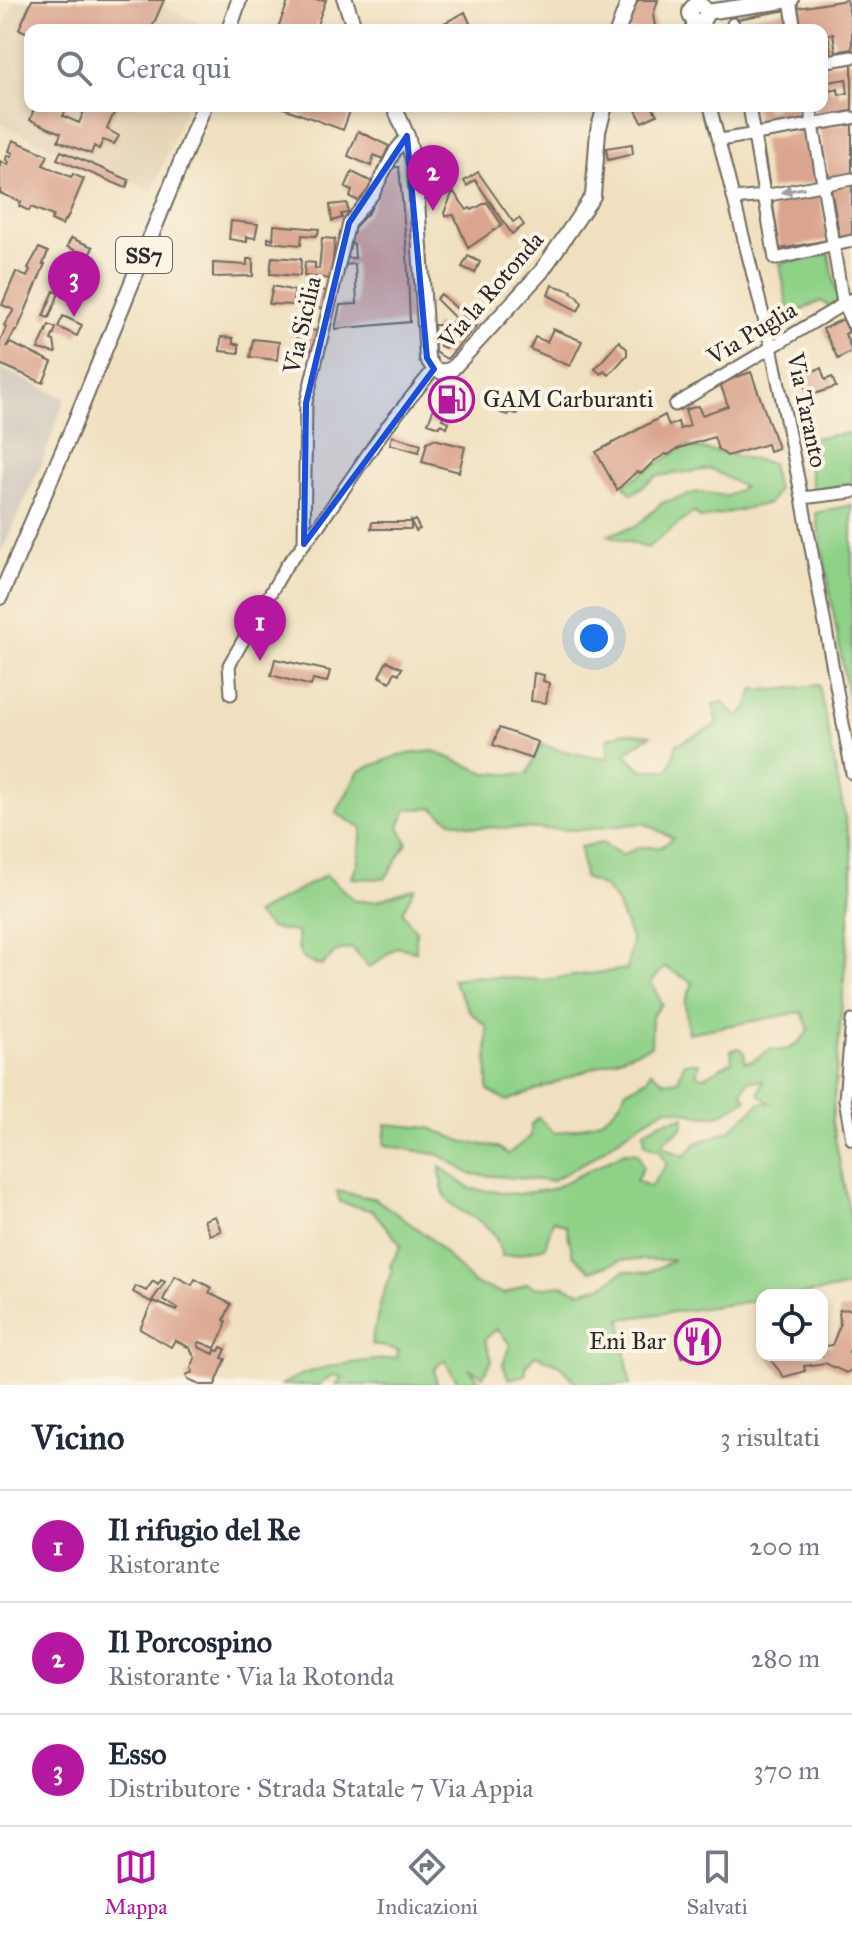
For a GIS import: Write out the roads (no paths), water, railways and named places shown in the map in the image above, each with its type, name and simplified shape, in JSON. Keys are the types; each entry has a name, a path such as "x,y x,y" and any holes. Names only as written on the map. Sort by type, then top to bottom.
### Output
{"main road":[{"path":"231,24 239,0"},
{"path":"345,0 353,24"},
{"path":"620,24 629,0"},
{"path":"696,14 790,0"},
{"name":"SS7","path":"0,597 79,415 202,112"},
{"name":"Via la Rotonda","path":"397,112 407,136 415,169 427,358 434,369 443,372 452,369 541,272 593,196 598,131 603,112"}],"street":[{"path":"790,0 794,24"},
{"path":"828,61 852,57"},
{"name":"Via Taranto","path":"712,112 771,346 852,773"},
{"path":"750,112 775,259 852,241"},
{"path":"811,112 834,244 852,323"},
{"path":"720,140 852,118"},
{"name":"Via Sicilia","path":"304,544 306,403 349,223 362,210 395,151 407,136"},
{"path":"734,199 852,179"},
{"name":"Via Puglia","path":"675,405 847,301"},
{"path":"231,694 229,665 286,566 385,429 434,369"},
{"path":"802,498 852,492"},
{"path":"852,1021 845,1099 852,1139"}],"place":[{"name":"Il Porcospino","path":"433,211"},
{"name":"Esso","path":"74,317"},
{"name":"GAM Carburanti","path":"452,399"},
{"name":"Il rifugio del Re","path":"260,661"},
{"name":"Eni Bar","path":"697,1341"}]}
